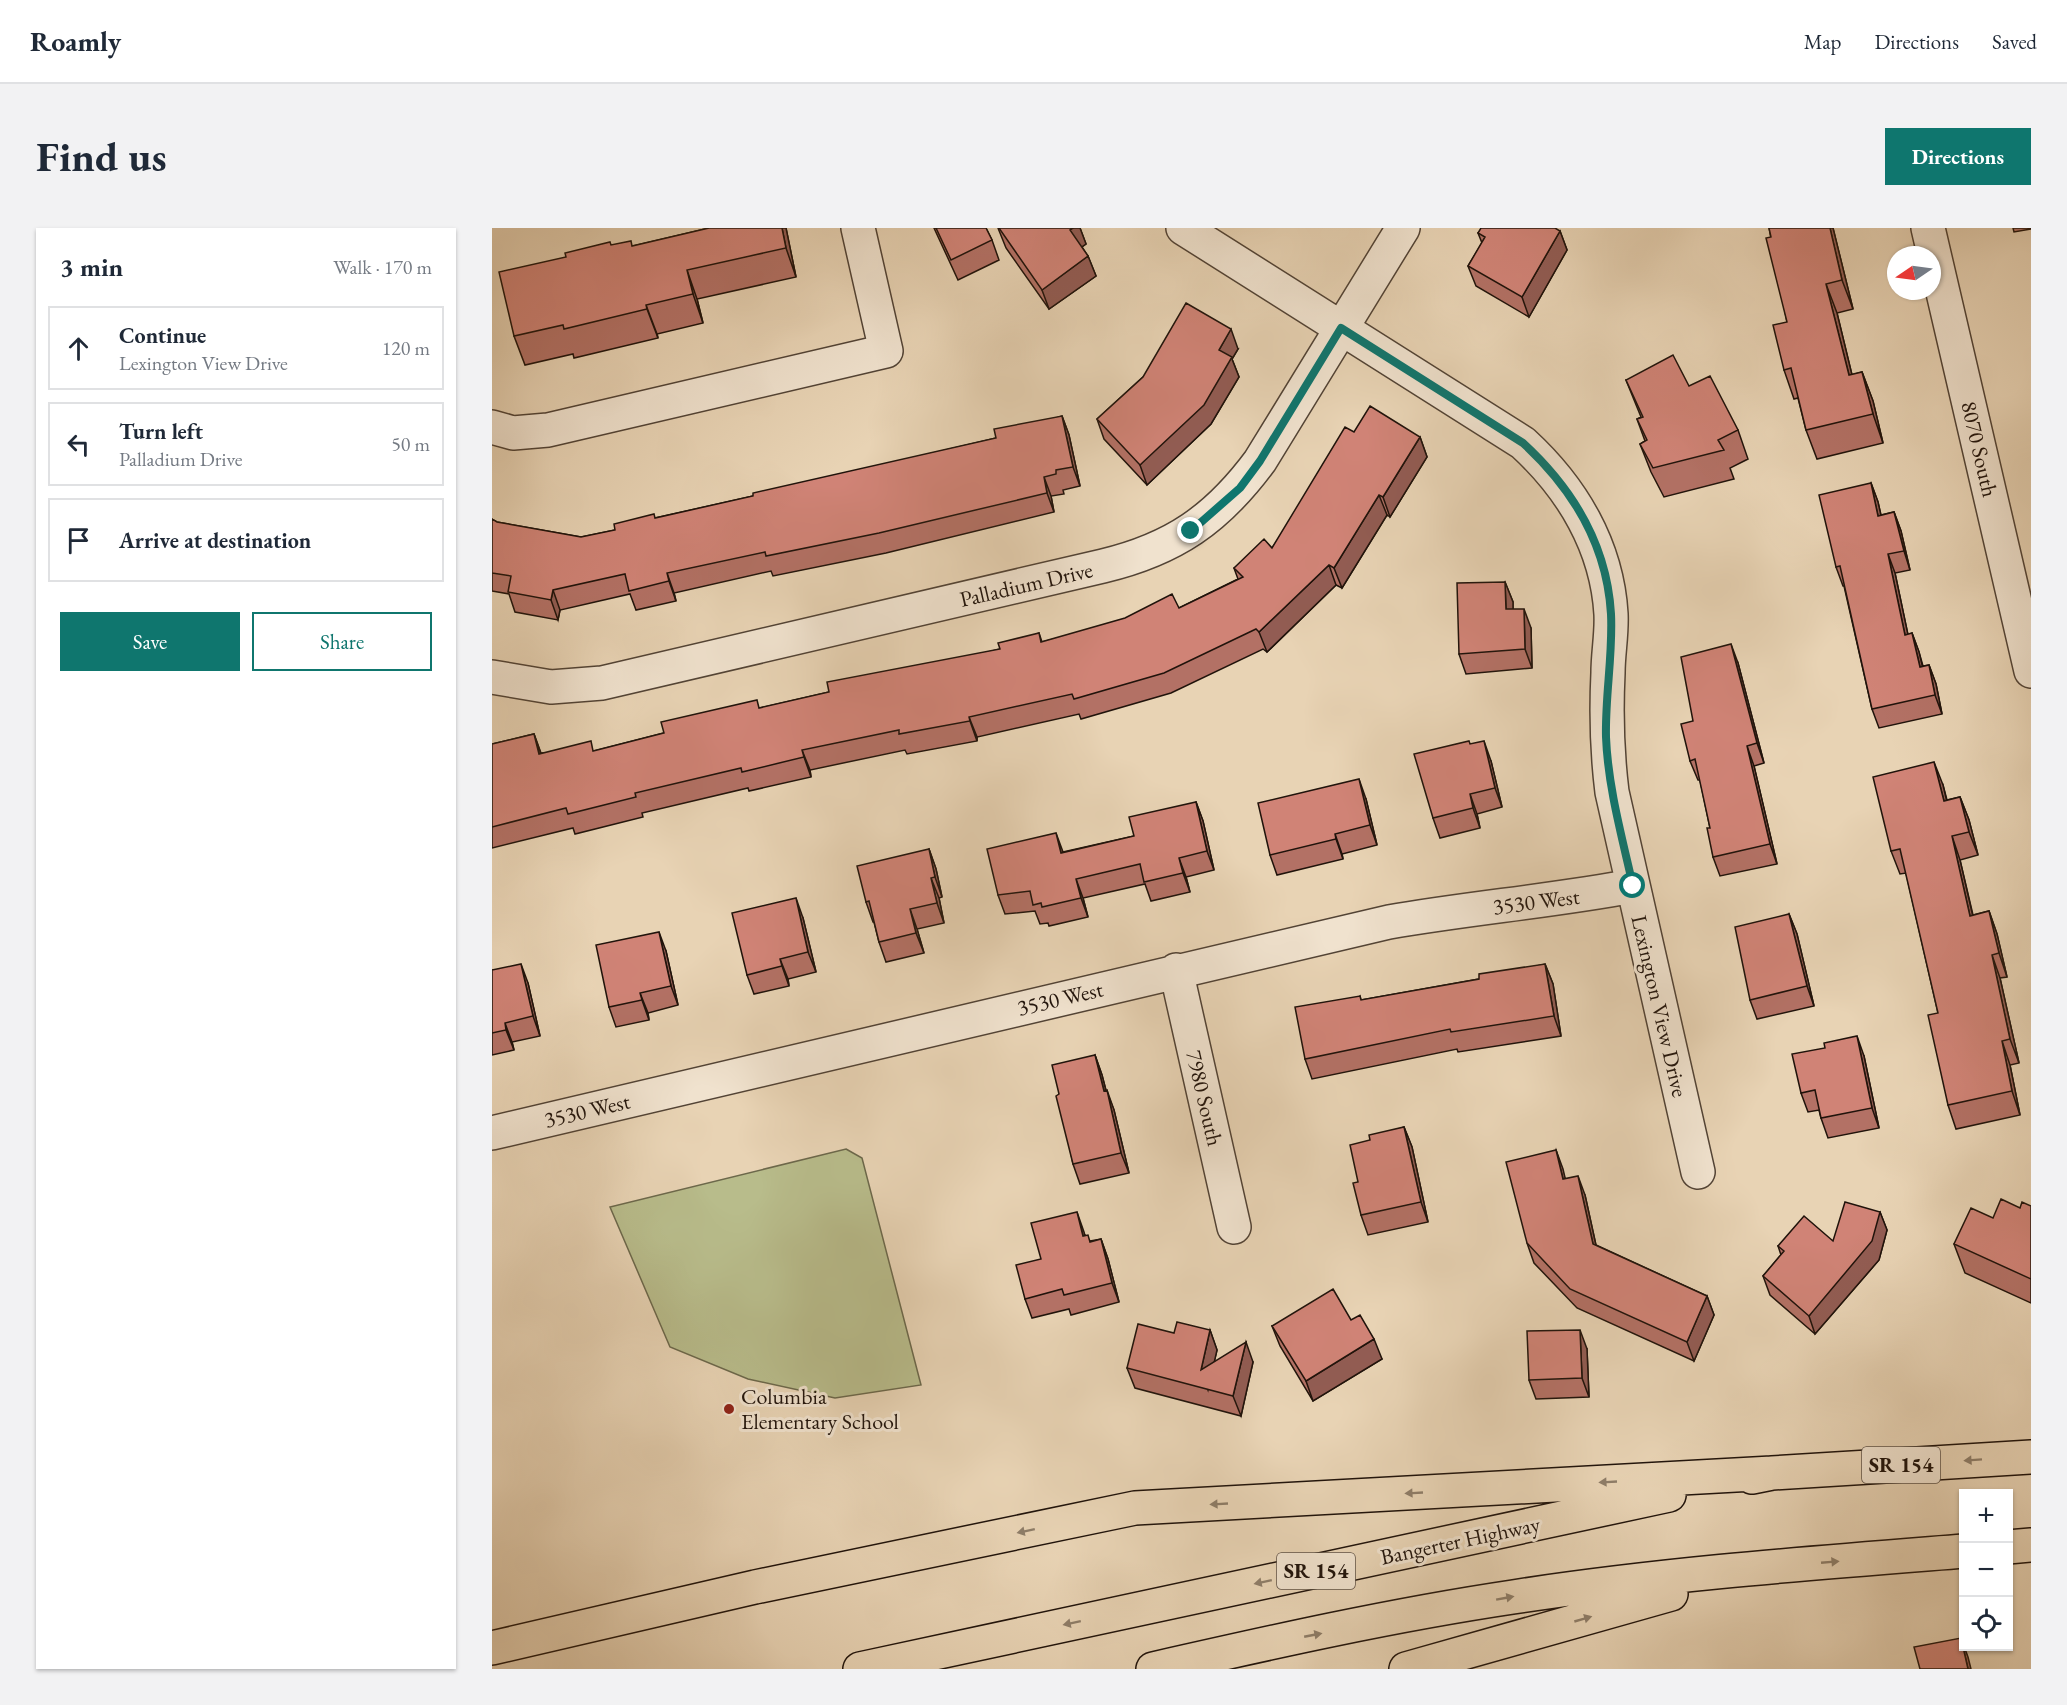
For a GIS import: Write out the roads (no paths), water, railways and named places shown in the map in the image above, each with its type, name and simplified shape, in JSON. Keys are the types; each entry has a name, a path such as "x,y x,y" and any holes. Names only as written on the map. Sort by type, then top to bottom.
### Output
{"highway":[{"name":"Bangerter Highway","path":"860,1669 1772,1473 2031,1457"},
{"path":"492,1648 755,1587 1135,1509 1772,1473"},
{"path":"2013,1547 2031,1545"},
{"path":"1153,1669 1259,1645 1513,1597 1771,1566 1959,1551"},
{"path":"1406,1669 1771,1566"}],"street":[{"path":"492,427 513,433 548,430 886,351 858,228"},
{"name":"Lexington View Drive","path":"1183,228 1523,443 1549,467 1570,495 1587,525 1601,558 1611,613 1606,738 1612,792 1698,1172"},
{"name":"Palladium Drive","path":"492,677 551,687 602,683 1134,559 1163,547 1191,531 1240,488 1260,461 1403,228"},
{"name":"8070 South","path":"1928,228 2031,671"},
{"name":"3530 West","path":"492,1133 1176,970 1389,922 1468,908 1552,901 1633,886"},
{"name":"7980 South","path":"1176,970 1234,1227"}],"place":[{"name":"Columbia Elementary School","path":"729,1409"}]}
